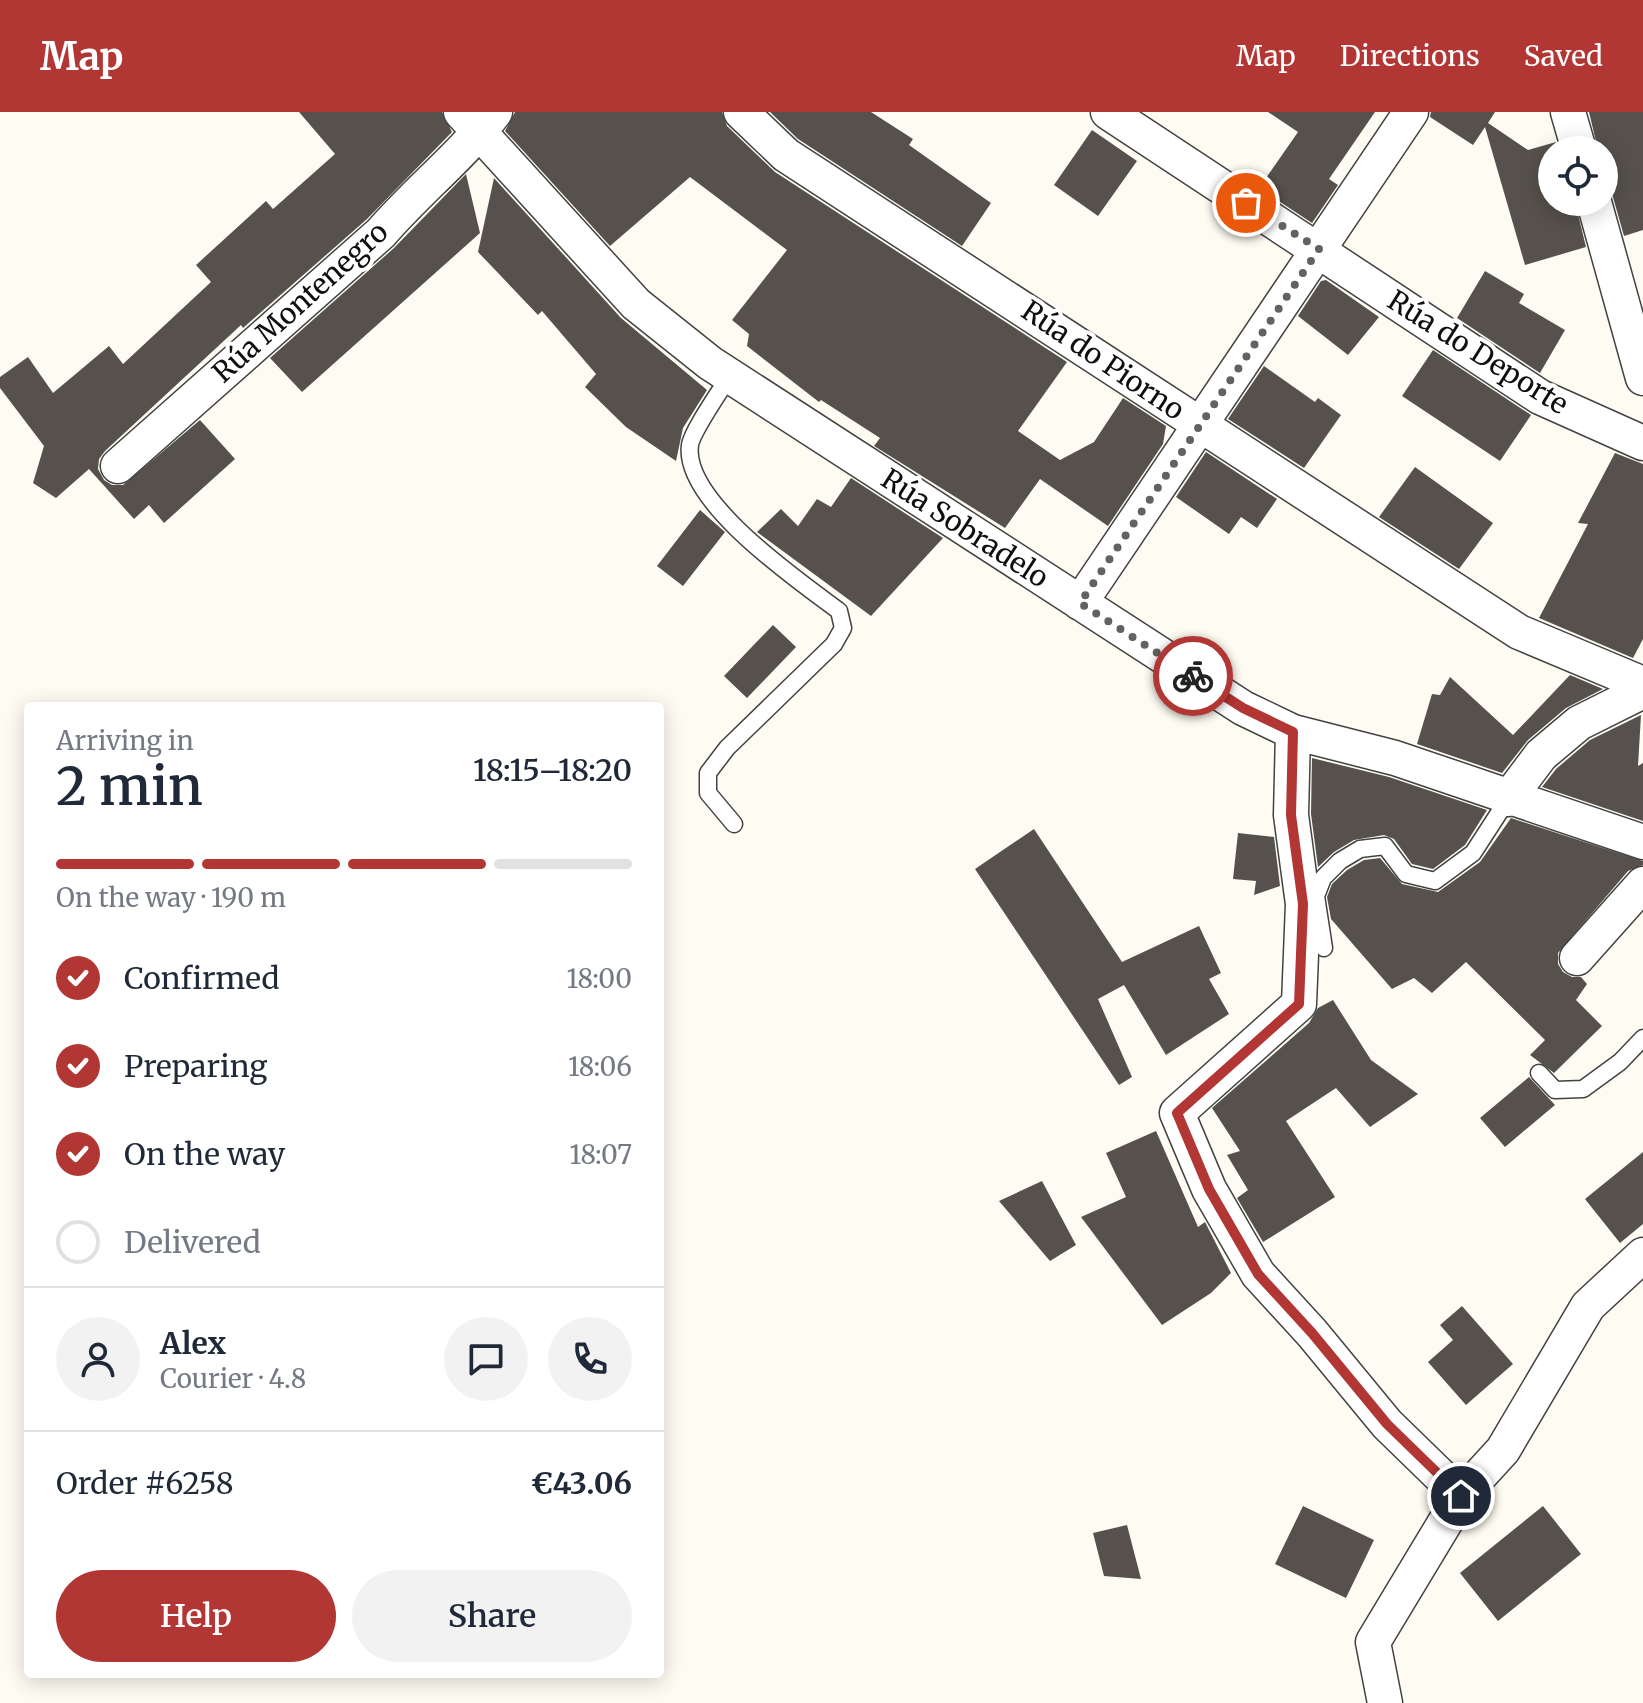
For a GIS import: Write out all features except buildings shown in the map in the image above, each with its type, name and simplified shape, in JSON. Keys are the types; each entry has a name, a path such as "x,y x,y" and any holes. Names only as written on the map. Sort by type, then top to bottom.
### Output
{"street":[{"name":"Rúa do Piorno","path":"741,112 786,155 1519,632 1643,684"},
{"name":"Rúa do Deporte","path":"1108,112 1540,397 1643,443"},
{"path":"1080,603 1411,112"},
{"path":"1568,112 1575,136"},
{"name":"Rúa Sobradelo","path":"478,119 636,304 730,375 1243,708 1293,732 1395,758 1508,799 1643,842"},
{"name":"Rúa Montenegro","path":"118,466 381,233 478,119"},
{"path":"1598,216 1643,378"},
{"path":"1508,799 1541,755 1579,723 1643,691"},
{"path":"1293,732 1291,815 1303,904 1299,1004 1177,1113 1209,1189 1258,1274 1312,1333 1387,1424 1461,1496"},
{"path":"1577,958 1643,884"},
{"path":"1385,1703 1373,1642 1461,1496 1503,1450 1588,1306 1643,1255"}],"lane":[{"path":"730,375 690,445 694,473 716,507 740,533 839,611 843,628 834,644 727,748 708,773 708,793 734,824"},
{"path":"1324,948 1316,896 1323,878 1340,861 1360,849 1385,846 1406,874 1435,881 1473,853 1508,799"},
{"path":"1539,1073 1555,1090 1583,1089 1620,1062 1643,1038"}],"way so far":[{"path":"1193,676 1080,603 1319,249 1246,203"}],"route":[{"path":"1193,676 1243,708 1293,732 1291,815 1303,904 1299,1004 1177,1113 1209,1189 1258,1274 1312,1333 1387,1424 1461,1496"}]}
